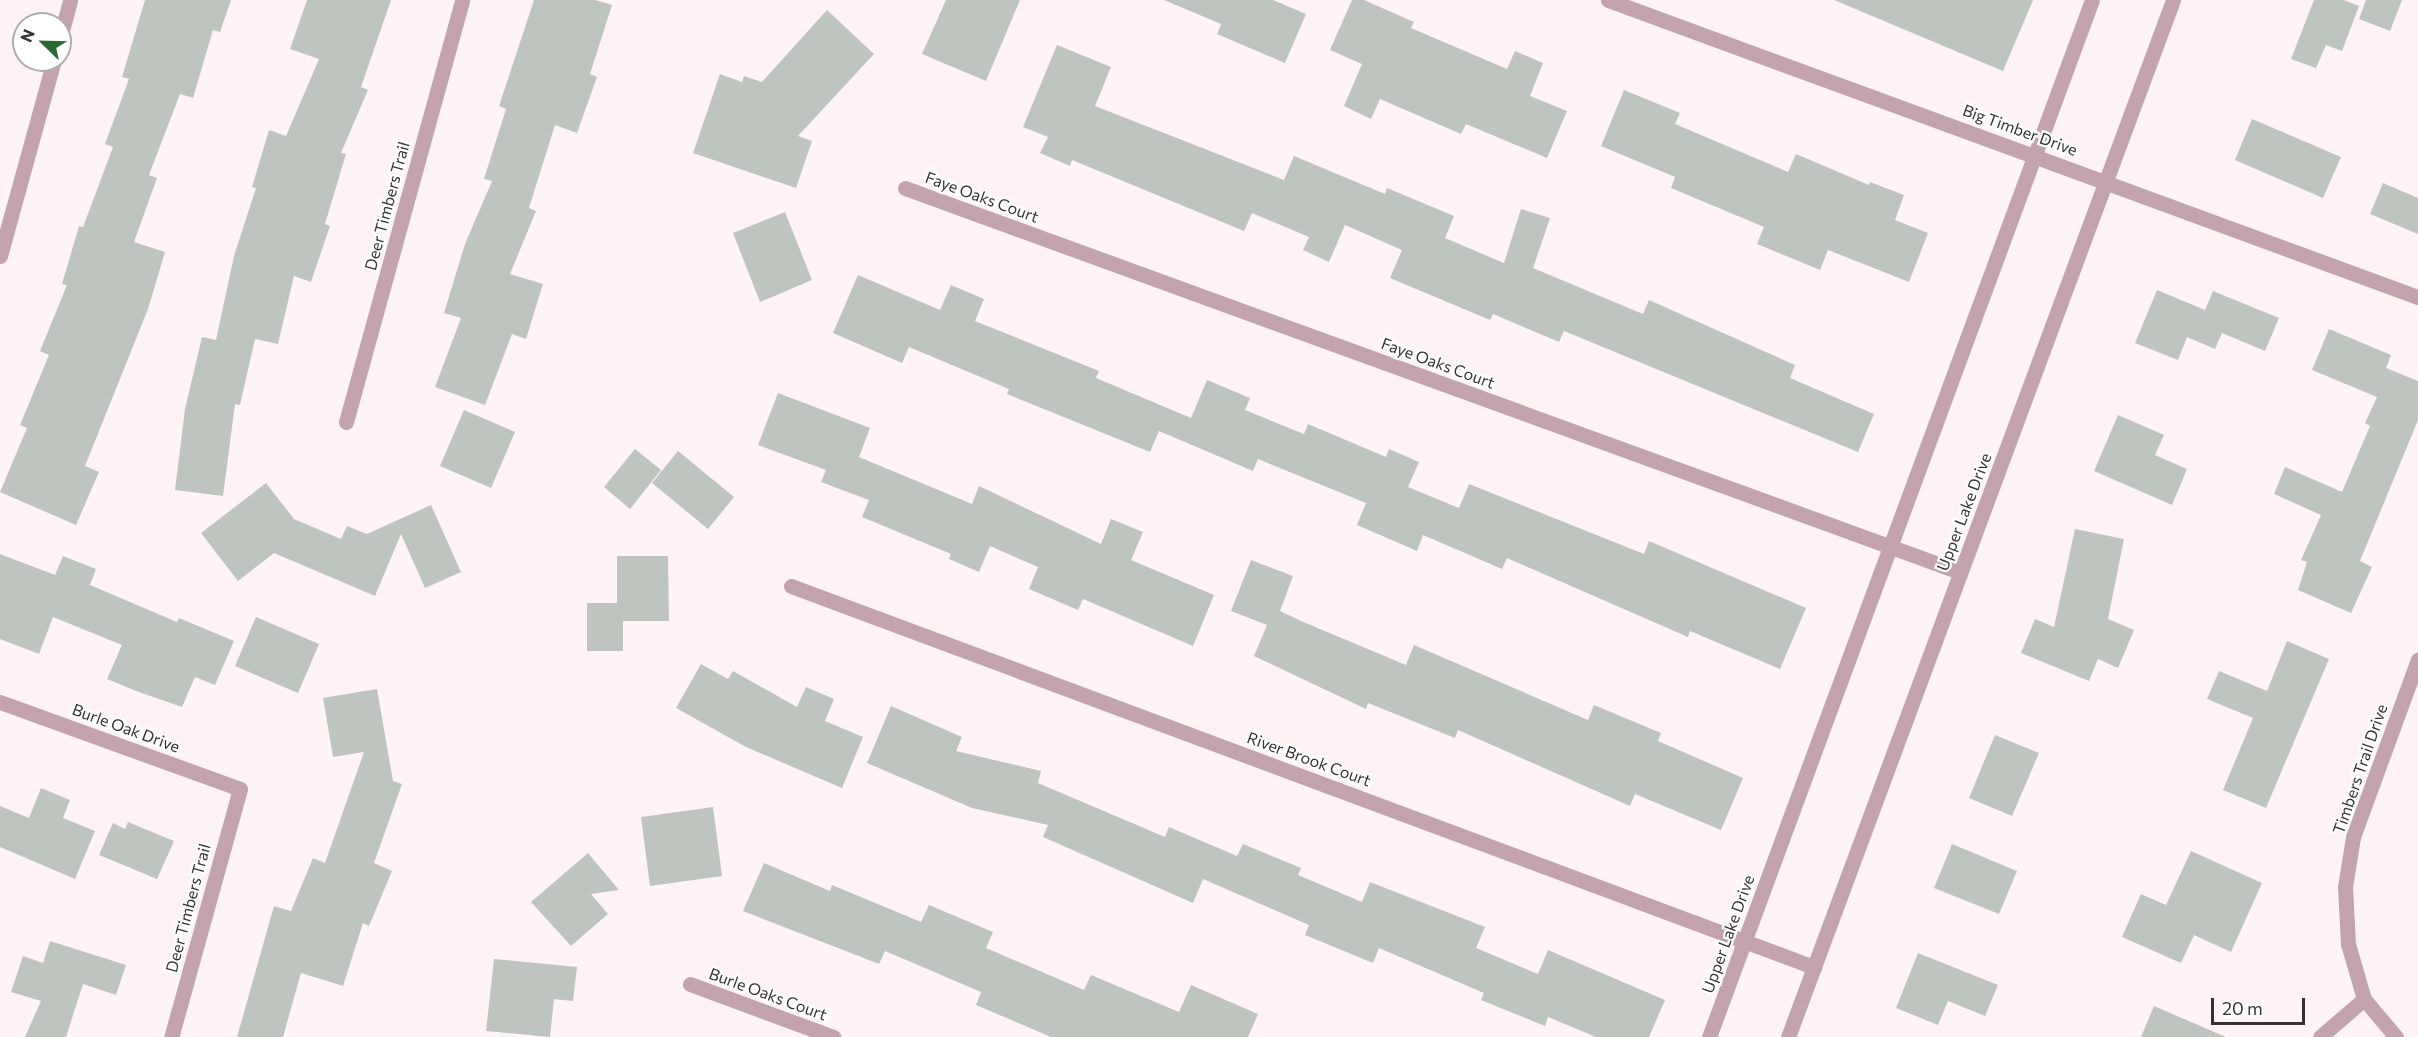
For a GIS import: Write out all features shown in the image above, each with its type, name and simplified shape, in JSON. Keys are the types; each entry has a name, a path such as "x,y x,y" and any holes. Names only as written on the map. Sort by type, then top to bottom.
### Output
{"street":[{"name":"Deer Timbers Trail","path":"346,422 462,0"},
{"name":"Big Timber Drive","path":"1608,0 2035,154 2418,297"},
{"name":"Upper Lake Drive","path":"1709,1037 1893,548 2092,0"},
{"name":"Upper Lake Drive","path":"1788,1037 1960,572 2108,183 2173,0"},
{"path":"0,256 51,72"},
{"name":"Faye Oaks Court","path":"905,188 1960,572"},
{"name":"River Brook Court","path":"791,586 1745,939 1814,967"},
{"name":"Timbers Trail Drive","path":"2364,999 2348,944 2345,887 2353,837 2418,659"},
{"name":"Burle Oak Drive","path":"0,702 240,789"},
{"name":"Deer Timbers Trail","path":"171,1037 240,789"},
{"name":"Burle Oaks Court","path":"690,984 833,1037"},
{"path":"2320,1037 2364,999 2396,1037"}],"building":[{"path":"145,0 231,0 220,32 213,30 193,98 180,94 149,175 157,178 134,242 165,252 148,309 85,466 99,472 76,525 0,492 27,428 20,425 49,355 40,351 67,285 62,284 79,226 83,227 113,147 105,144 129,79 122,77"},
{"path":"307,0 391,0 361,87 368,90 341,153 346,154 325,224 330,226 311,282 294,276 278,344 255,339 240,405 235,404 223,496 175,490 185,409 202,337 216,340 234,256 256,188 252,187 269,130 286,136 319,59 290,49"},
{"path":"534,0 595,0 612,5 590,74 597,77 577,133 555,125 529,208 536,211 510,274 543,284 526,339 512,334 485,405 435,387 461,318 444,313 465,244 492,181 484,179 506,109 499,106"},
{"path":"946,0 1020,0 986,81 922,54"},
{"path":"1164,0 1273,0 1306,14 1285,63 1217,34 1221,24"},
{"path":"1352,0 1364,0 1414,22 1411,28 1507,69 1515,51 1543,63 1530,96 1567,111 1547,158 1466,124 1461,134 1380,99 1371,119 1344,106 1362,64 1330,50"},
{"path":"1834,0 2033,0 2003,71"},
{"path":"2314,0 2344,0 2359,6 2342,51 2326,45 2316,68 2291,59"},
{"path":"2366,0 2402,0 2390,31 2359,19"},
{"path":"827,10 874,54 798,136 812,141 796,188 693,153 720,74 742,82 744,76 762,82"},
{"path":"1057,45 1111,67 1095,106 1284,180 1294,156 1385,194 1387,188 1454,216 1445,238 1504,263 1521,209 1550,218 1533,268 1643,314 1649,300 1795,365 1790,378 1874,414 1858,452 1564,331 1559,342 1493,314 1490,320 1390,278 1402,250 1345,225 1329,262 1303,250 1309,237 1252,213 1244,231 1072,160 1070,166 1040,153 1048,137 1023,127"},
{"path":"1624,90 1680,113 1675,124 1788,172 1796,154 1869,185 1870,182 1904,195 1895,220 1928,233 1909,282 1828,250 1820,270 1757,244 1764,227 1671,188 1675,177 1601,146"},
{"path":"2252,119 2341,157 2323,198 2235,160"},
{"path":"2383,183 2418,198 2418,234 2370,214"},
{"path":"785,212 812,280 760,302 733,233"},
{"path":"858,275 940,310 951,285 984,299 975,321 1099,371 1096,378 1191,418 1207,380 1250,398 1245,410 1304,434 1308,424 1386,457 1389,449 1419,462 1408,487 1459,508 1469,484 1644,554 1649,541 1806,608 1780,669 1690,631 1688,637 1507,558 1502,569 1423,535 1417,551 1357,525 1366,503 1258,459 1253,471 1159,431 1150,452 1007,394 1009,389 909,347 902,363 833,333"},
{"path":"2157,290 2205,310 2213,291 2279,318 2265,351 2222,333 2215,349 2187,337 2178,360 2135,343"},
{"path":"2329,329 2391,355 2386,368 2418,381 2418,420 2360,561 2372,567 2351,613 2298,590 2307,562 2301,560 2321,515 2274,494 2285,467 2342,492 2370,426 2365,423 2377,397 2312,370"},
{"path":"778,393 870,428 859,457 972,504 979,486 1101,544 1111,519 1143,532 1131,560 1214,595 1193,646 1083,599 1078,610 1029,589 1038,567 990,546 979,572 949,559 951,554 862,517 869,500 821,482 826,470 758,445"},
{"path":"464,410 515,432 491,488 440,466"},
{"path":"2118,415 2164,435 2155,455 2187,469 2172,505 2094,471"},
{"path":"635,449 661,470 630,509 604,487"},
{"path":"678,451 734,497 708,529 652,483"},
{"path":"266,483 294,519 341,539 347,526 367,534 431,505 461,572 425,588 401,534 375,596 274,553 238,581 201,533"},
{"path":"2075,529 2124,539 2108,619 2134,630 2118,668 2098,659 2089,681 2021,653 2035,619 2054,627"},
{"path":"0,554 55,575 63,556 96,569 90,585 177,622 179,618 234,641 215,685 195,677 182,707 107,679 122,645 53,617 39,654 0,639"},
{"path":"617,556 668,556 669,621 623,621 623,651 587,651 587,603 617,603"},
{"path":"1251,560 1293,576 1280,611 1301,621 1406,665 1414,645 1588,720 1594,705 1661,733 1658,741 1743,778 1721,830 1635,794 1630,806 1458,730 1455,738 1368,703 1366,709 1254,656 1267,625 1231,611"},
{"path":"256,617 319,644 298,693 235,666"},
{"path":"2287,641 2329,659 2266,808 2223,790 2253,718 2207,699 2219,671 2267,691"},
{"path":"701,664 728,679 733,671 797,707 806,687 834,699 825,721 863,737 842,788 746,747 676,708"},
{"path":"377,689 393,781 402,784 374,863 392,871 369,926 363,923 343,986 301,973 283,1037 237,1037 274,906 291,911 313,858 325,863 364,752 333,757 323,698"},
{"path":"891,706 962,737 956,751 1041,771 1038,783 1165,837 1169,827 1237,856 1243,844 1301,868 1298,875 1362,902 1370,882 1485,927 1476,948 1538,974 1548,950 1665,1000 1649,1037 1596,1037 1548,1017 1545,1026 1481,1000 1484,993 1379,948 1373,963 1305,935 1309,925 1203,879 1193,903 1043,837 1048,825 972,808 867,763"},
{"path":"1995,735 2039,753 2012,816 1969,798"},
{"path":"41,788 70,800 63,818 95,831 75,879 0,847 0,806 29,818"},
{"path":"713,807 722,876 650,886 641,817"},
{"path":"128,822 174,841 157,879 99,855 113,823 125,829"},
{"path":"1952,844 2017,871 1999,914 1934,888"},
{"path":"2191,851 2262,883 2231,952 2194,935 2181,963 2122,937 2141,894 2166,905"},
{"path":"588,853 619,890 591,894 608,914 571,946 531,902"},
{"path":"764,863 830,891 832,885 921,922 929,905 993,932 986,948 1084,990 1091,975 1179,1012 1191,985 1258,1014 1248,1037 1051,1037 976,1005 981,992 885,951 879,964 743,911"},
{"path":"50,941 126,965 116,995 83,984 66,1037 25,1037 41,1001 11,992 23,956 43,963"},
{"path":"1918,953 1998,985 1985,1016 1948,1001 1938,1025 1896,1008"},
{"path":"494,959 577,967 573,1001 554,999 550,1037 486,1031"},
{"path":"2154,1006 2226,1037 2141,1037"}]}
